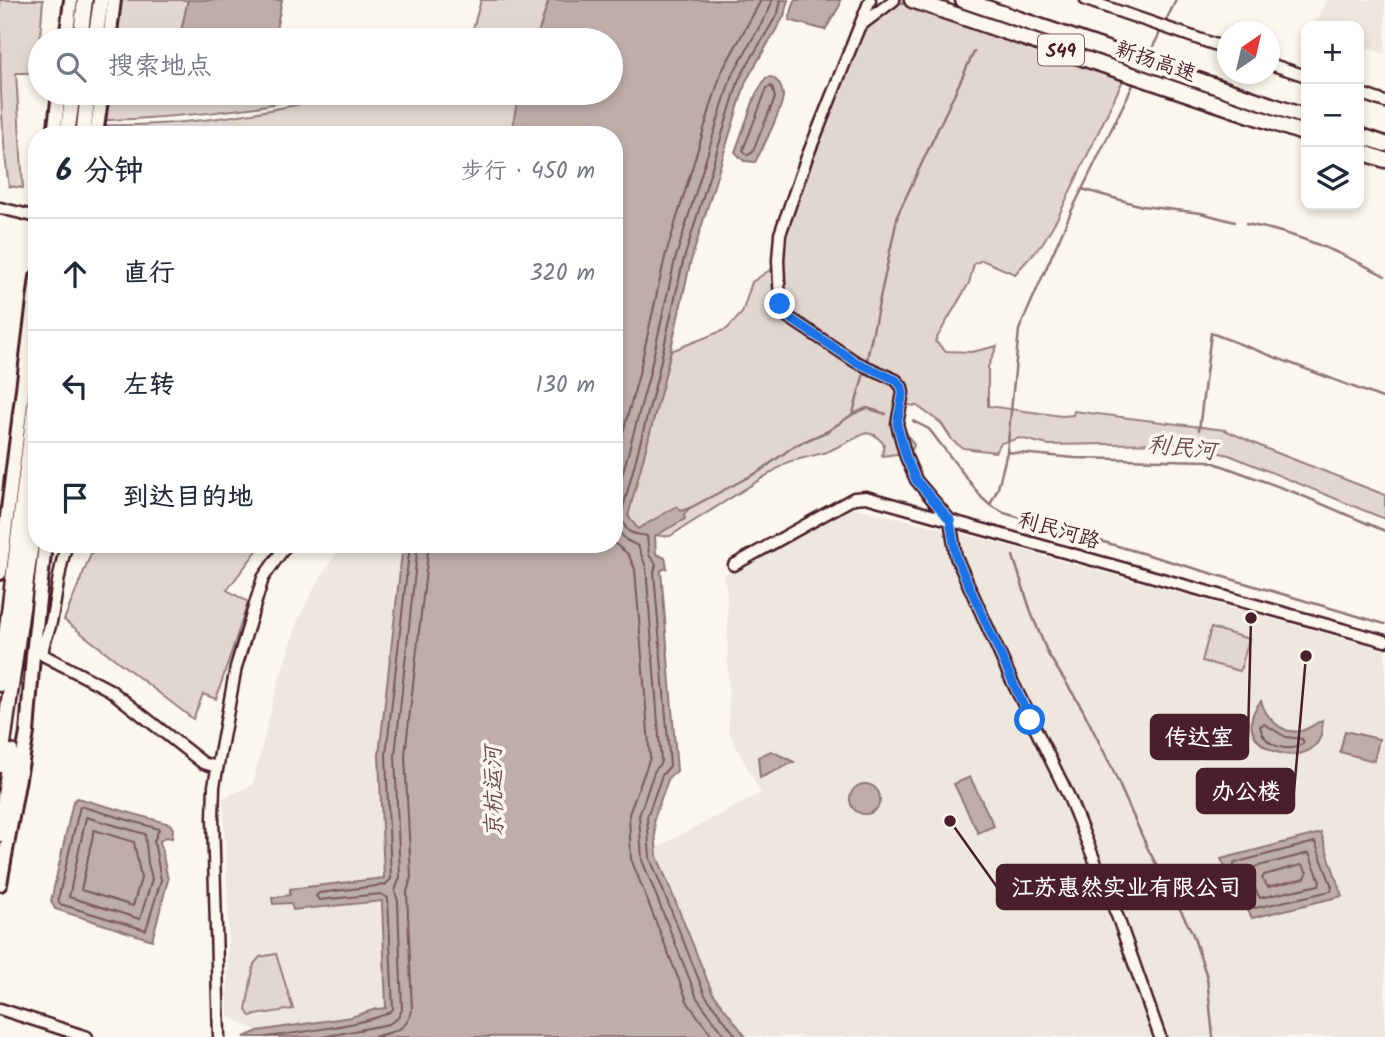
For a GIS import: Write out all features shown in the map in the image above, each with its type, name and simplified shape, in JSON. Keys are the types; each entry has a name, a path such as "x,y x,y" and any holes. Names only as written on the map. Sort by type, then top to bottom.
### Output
{"highway":[{"path":"82,28 85,0"},
{"path":"97,28 101,0"},
{"name":"新扬高速","path":"912,0 1301,132"},
{"name":"新扬高速","path":"963,0 1301,115"},
{"path":"68,126 71,105"},
{"path":"84,126 87,105"},
{"path":"1364,137 1385,144"},
{"path":"1364,154 1385,160"},
{"path":"0,834 13,732 13,635 28,480"},
{"path":"13,635 28,552"},
{"path":"0,674 12,660"},
{"path":"0,684 12,660"},
{"path":"0,765 12,660"}],"main road":[{"path":"68,28 71,0"},
{"path":"110,28 114,0"},
{"path":"55,126 58,105"},
{"path":"97,126 100,105"},
{"path":"0,573 28,349"},
{"path":"0,884 27,733 44,553"}],"street":[{"path":"870,0 807,157 780,234 780,304 788,317 856,362 896,380 902,387 897,424 906,457 916,480 950,520 956,557 1025,710 1065,787 1118,918 1160,1037"},
{"path":"860,26 894,0"},
{"path":"1086,0 1217,45"},
{"path":"1280,68 1301,74"},
{"path":"1364,95 1385,102"},
{"path":"0,208 28,215"},
{"name":"利民河路","path":"734,565 854,498 866,497 1385,641"},
{"path":"64,553 58,574 51,621 42,649 43,655 110,690 203,763 217,767"},
{"path":"219,1037 213,818 217,767 236,667 260,588 280,553"},
{"path":"0,1009 87,1037"}],"shaded area":[{"path":"0,0 43,0 41,28 28,28 28,73 16,73 23,188 9,186 1,94"},
{"path":"119,0 188,0 182,28 115,28"},
{"path":"481,0 549,0 540,28 473,28"},
{"path":"1327,0 1385,0 1385,54 1364,47 1364,21 1316,21"},
{"path":"888,1 899,2 1124,78 1058,217 1042,244 1015,274 982,260 974,264 969,283 935,341 945,351 972,352 997,346 988,367 988,406 1062,416 1073,415 1074,411 1225,430 1385,495 1385,519 1229,455 1197,448 1167,443 1048,445 1020,438 1001,443 995,452 963,448 953,441 941,423 917,406 907,405 902,426 914,445 911,452 882,456 884,444 875,435 866,433 827,452 788,462 670,536 657,536 634,525 628,514 671,351 727,329 742,313 752,282 779,264 788,205 805,149 856,23"},
{"path":"104,105 264,105 175,116 102,120"},
{"path":"522,105 517,126 102,126 195,121 287,107"},
{"path":"850,507 946,529 1385,650 1385,1037 746,1037 712,992 654,849 761,793 729,733 727,591 723,575"},
{"path":"91,553 255,553 227,590 248,602 216,699 203,694 193,719 64,620"},
{"path":"336,553 402,553 379,755 385,878 382,901 386,1008 351,1017 258,1031 228,1016 228,908 223,798 253,785 274,696 298,620"},
{"path":"1211,628 1249,639 1240,671 1202,661"},
{"path":"276,954 293,1009 250,1016 246,1010 254,964 260,957"}],"water":[{"path":"188,0 282,0 276,28 182,28"},
{"name":"京杭运河","path":"549,0 788,0 784,16 746,81 690,264 663,384 628,516 638,529 677,506 681,511 689,508 684,515 685,519 655,536 656,554 665,558 667,568 661,570 677,771 669,777 654,819 657,856 712,992 746,1037 244,1037 258,1031 351,1017 386,1008 382,901 293,910 291,903 273,904 272,898 290,895 290,889 384,878 379,755 402,553 623,553 623,126 512,126 517,105 623,105 623,28 540,28"},
{"path":"795,0 840,0 840,5 825,30 789,20"},
{"path":"771,77 781,87 783,95 780,109 755,162 744,161 735,152 756,94 766,78"},
{"path":"1261,701 1271,719 1287,730 1301,731 1322,720 1319,739 1309,750 1294,754 1278,752 1263,745 1254,734 1252,719"},
{"path":"1345,731 1379,739 1374,761 1340,752"},
{"path":"771,751 794,762 760,778 758,757"},
{"path":"970,777 994,826 978,833 954,784"},
{"path":"865,784 876,788 880,799 876,810 865,814 854,810 850,799 854,788"},
{"path":"77,798 170,824 173,829 172,838 165,837 160,841 168,880 152,940 55,909 51,901 73,802"},
{"path":"1321,833 1342,896 1252,918 1221,859"}],"waterway":[{"path":"1148,57 1176,0"},
{"path":"867,359 898,214 974,52"},
{"path":"990,505 998,488 1007,452 1019,330 1071,212 1135,81"},
{"path":"1082,189 1142,206 1201,213 1235,222"},
{"path":"1246,224 1317,244 1385,276"},
{"path":"1199,430 1211,333 1385,399"},
{"path":"853,413 864,373"},
{"path":"688,509 760,471 794,446 828,431 853,414 867,408 886,414"},
{"path":"913,421 929,429 982,498 1004,513 1385,624"},
{"name":"利民河","path":"1007,452 1075,458 1209,461 1296,493 1385,531"},
{"path":"1013,556 1048,654 1082,708 1147,847 1192,932 1207,977 1213,1037"}],"place":[{"name":"传达室","path":"1251,618"},
{"name":"办公楼","path":"1306,656"},
{"name":"江苏惠然实业有限公司","path":"950,821"}],"route":[{"path":"780,304 788,317 856,362 896,380 902,387 897,424 906,457 916,480 950,520 956,557 1030,720"}]}
